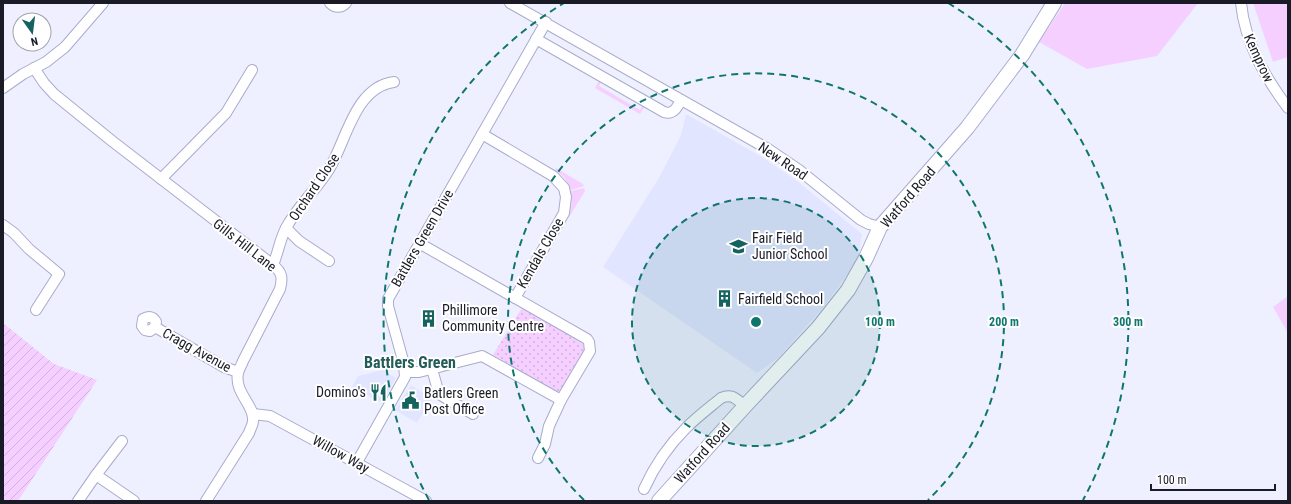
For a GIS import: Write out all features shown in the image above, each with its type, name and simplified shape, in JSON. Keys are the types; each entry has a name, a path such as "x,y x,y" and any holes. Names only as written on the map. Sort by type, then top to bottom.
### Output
{"main road":[{"name":"Watford Road","path":"659,501 827,317 848,290 866,258 880,227 967,128 1022,55 1054,3"}],"street":[{"path":"3,88 23,74 46,62 64,47 103,3"},
{"path":"330,3 337,7 346,3"},
{"name":"New Road","path":"510,3 768,149 799,170 861,220 880,227"},
{"name":"Kemprow","path":"1241,3 1245,25 1261,68 1288,108"},
{"name":"Battlers Green Drive","path":"405,372 388,306 388,299 419,242 546,22"},
{"path":"536,39 664,112 668,113 675,110 681,100"},
{"name":"Gills Hill Lane","path":"34,68 44,83 54,94 161,180 279,270 282,275 280,289 238,372"},
{"path":"161,180 226,113 252,70"},
{"name":"Orchard Close","path":"273,266 286,228 328,172 359,105 378,86 394,82"},
{"name":"Kendals Close","path":"482,134 554,176 564,188 566,197 564,213 515,298"},
{"path":"3,225 14,233 29,249 58,274 36,310"},
{"path":"286,228 299,241 329,261"},
{"path":"419,242 587,339 589,342 590,351 561,400 549,426 545,444 538,458"},
{"name":"Cragg Avenue","path":"155,327 224,367 238,372"},
{"path":"357,462 403,382 405,372 420,372 482,356 561,400"},
{"path":"432,369 439,394 473,414"},
{"path":"206,501 249,433 253,422 253,414 240,389 238,372"},
{"name":"Watford Road","path":"644,489 650,475 666,451 685,429 721,398 726,395 731,396 745,406"},
{"name":"Willow Way","path":"253,414 270,416 357,462 426,501"},
{"path":"78,501 122,441"},
{"path":"96,475 134,501"}],"shaded area":[{"path":"1065,3 1198,3 1157,56 1087,69 1039,42"},
{"path":"1253,3 1288,3 1288,57 1273,62"},
{"path":"600,79 602,80 599,86 640,110 643,104 645,106 640,114 595,88"},
{"name":"Fair Field Junior School","path":"686,114 762,157 796,180 862,234 859,258 822,309 778,358 757,373 603,267 660,176 681,135"},
{"path":"556,168 584,186 571,190 564,177 555,170"},
{"path":"584,188 585,191 569,217 572,203 571,191"},
{"path":"1288,296 1288,333 1273,307"},
{"path":"523,306 583,344 586,351 563,389 560,391 555,391 493,355"},
{"path":"3,323 54,364 97,380 18,501 3,501"},
{"path":"382,370 396,378 382,403 352,387 358,376"},
{"path":"411,385 432,399 417,423 395,410"}],"place":[{"name":"Fair Field Junior School","path":"739,246"},
{"name":"Fairfield School","path":"725,299"},
{"name":"Phillimore Community Centre","path":"429,318"},
{"name":"Domino's","path":"379,392"},
{"name":"Batlers Green Post Office","path":"411,401"}],"district":[{"name":"Battlers Green","path":"410,362"}]}
